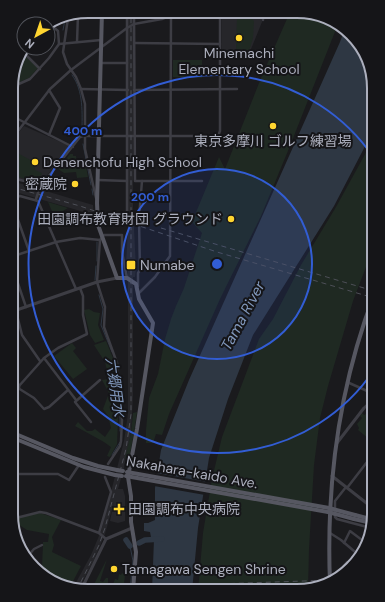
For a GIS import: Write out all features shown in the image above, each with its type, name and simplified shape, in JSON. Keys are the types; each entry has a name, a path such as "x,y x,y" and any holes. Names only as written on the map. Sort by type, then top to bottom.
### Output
{"main road":[{"path":"102,18 98,180 96,203 98,225 101,238 117,278 127,278 136,284 138,295 153,323 137,429 128,474 131,496 132,528 136,556 134,584"},
{"path":"329,576 329,532 332,476 336,444 347,382 367,315"},
{"name":"Nakahara-kaido Ave.","path":"18,435 74,458 122,474 323,509 331,506 354,519 367,522"},
{"name":"Nakahara-kaido Ave.","path":"18,440 100,472 116,472"},
{"name":"Nakahara-kaido Ave.","path":"354,519 367,520"}],"street":[{"path":"127,18 127,211"},
{"path":"134,18 135,181 202,181"},
{"path":"18,132 49,90 71,70 127,28 134,24 162,18"},
{"path":"138,295 155,277 170,256 171,18"},
{"path":"36,200 40,186 80,137 217,136 220,131 220,18"},
{"path":"77,42 78,19"},
{"path":"68,21 63,52 82,89 84,104 85,149 96,203"},
{"path":"18,84 30,80 59,44 58,31 56,29"},
{"path":"59,44 101,40"},
{"path":"134,43 220,44"},
{"path":"27,56 40,69"},
{"path":"101,63 127,63"},
{"path":"82,89 128,90"},
{"path":"134,90 237,89"},
{"path":"49,90 60,108 49,135"},
{"path":"18,120 73,147"},
{"path":"18,180 40,186"},
{"path":"98,180 127,181"},
{"path":"137,288 138,273 140,270 139,218 142,181"},
{"path":"18,197 20,196 38,201 78,289 83,296 83,315 88,334 58,348 40,361 18,387 34,398 44,409 49,407 68,390"},
{"path":"18,218 29,251"},
{"path":"18,255 56,242 80,238 101,238 104,236 122,235 122,252 127,278"},
{"path":"101,238 97,282 105,307 103,322 104,327 117,363 122,420 120,446 108,464"},
{"path":"18,310 97,282 117,278"},
{"path":"18,284 26,308"},
{"path":"18,319 22,335 40,361"},
{"path":"44,358 91,422"},
{"path":"76,400 100,380"},
{"path":"347,382 367,391"},
{"path":"336,444 367,405"},
{"path":"366,526 354,519 337,519 331,506 367,464"},
{"path":"18,474 58,474 69,480 79,465"},
{"path":"332,476 367,504"},
{"path":"99,533 111,492 105,477"},
{"path":"18,517 40,512 58,517 99,533 106,539"},
{"path":"344,543 354,519"},
{"path":"84,584 106,539 132,528"},
{"path":"350,530 362,540"},
{"path":"329,532 355,552"},
{"path":"30,554 34,549 42,545"},
{"path":"340,570 346,562"}],"shaded area":[{"path":"128,18 134,18 133,208 136,269 135,277 133,277 133,396 131,433 118,489 123,489 125,496 125,521 118,523 110,521 114,502 105,534 93,562 82,583 76,583 91,555 101,531 124,441 128,414 128,273 126,265 128,211"},
{"name":"Minemachi Elementary School","path":"222,18 262,18 262,22 249,54 236,54 236,59 222,58"},
{"path":"237,18 251,18 254,21 253,38 249,51 236,51"},
{"path":"287,18 315,20 336,29 261,216 220,299 169,414 162,435 156,434 153,443 146,443 149,398 158,374 165,339 171,319 184,288 202,233 192,222 219,157 225,169 261,78"},
{"path":"25,56 38,68 29,78 19,83"},
{"path":"173,60 202,60 202,78 173,77"},
{"name":"Denenchofu High School","path":"24,126 70,146 40,184 18,178 18,134"},
{"path":"367,151 367,264 353,301 320,418 314,465 308,583 199,584 203,533 212,479 222,437 259,339 273,319 301,265 336,207"},
{"path":"18,153 34,162 35,170 42,173 37,182 18,177"},
{"path":"70,154 76,156 77,162 85,161 88,177 77,178 76,172 64,173 58,169"},
{"path":"18,183 93,205 94,215 18,193"},
{"path":"48,202 68,208 54,216"},
{"path":"89,309 100,313 98,325 104,340 95,343 90,335 84,310"},
{"path":"106,341 115,363 118,420 117,444 110,457 107,456 111,447 75,426 78,422 87,431 92,431 95,429 105,437 111,428 108,416 103,409 109,393 102,380 109,379 105,362 94,345"},
{"path":"72,343 76,348 73,351 87,369 73,379 54,356"},
{"path":"137,412 129,459 125,458 131,433 133,413"},
{"path":"362,413 364,415 367,414 367,437 358,430 359,428 357,424 362,418 360,416"},
{"path":"40,513 61,520 52,537 54,545 52,552 81,566 72,582 61,579 42,567 43,542 48,542 49,534 27,530 19,525 18,518"},
{"path":"107,559 100,581 103,582 106,578 108,578 108,583 113,584 94,584"},
{"path":"122,573 125,575 124,584 113,584 115,579 118,580 119,574 121,575"}],"water":[{"name":"Tama River","path":"343,34 353,45 362,61 366,74 367,142 334,206 253,335 228,399 209,458 198,528 193,584 152,584 154,539 151,537 150,532 144,531 144,523 155,520 155,488 161,450 189,380"}],"pier":[{"path":"156,473 207,482 205,495 154,486"}],"waterway":[{"path":"63,30 65,22"},
{"path":"72,75 79,88 82,110 82,132"},
{"name":"六郷用水","path":"83,144 91,185"},
{"name":"六郷用水","path":"92,189 93,195"},
{"name":"六郷用水","path":"97,242 97,261"},
{"name":"六郷用水","path":"95,280 96,266"},
{"name":"六郷用水","path":"99,295 103,309 101,325 112,352"},
{"name":"六郷用水","path":"115,360 120,431"},
{"name":"六郷用水","path":"112,455 120,442"},
{"path":"139,543 145,540 162,539"},
{"path":"126,540 130,546"},
{"path":"131,545 133,561 131,584"}],"railway":[{"path":"80,583 99,545 105,528 126,449 131,414 131,18"},
{"path":"18,189 80,206 217,252 367,296"},
{"path":"161,228 367,289"},
{"path":"216,584 319,580"}],"place":[{"name":"Minemachi Elementary School","path":"239,38"},
{"name":"東京多摩川 ゴルフ練習場","path":"273,126"},
{"name":"Denenchofu High School","path":"35,162"},
{"name":"密蔵院","path":"75,184"},
{"name":"田園調布教育財団 グラウンド","path":"231,219"},
{"name":"Numabe","path":"131,265"},
{"name":"田園調布中央病院","path":"119,509"},
{"name":"Tamagawa Sengen Shrine","path":"114,569"}]}
